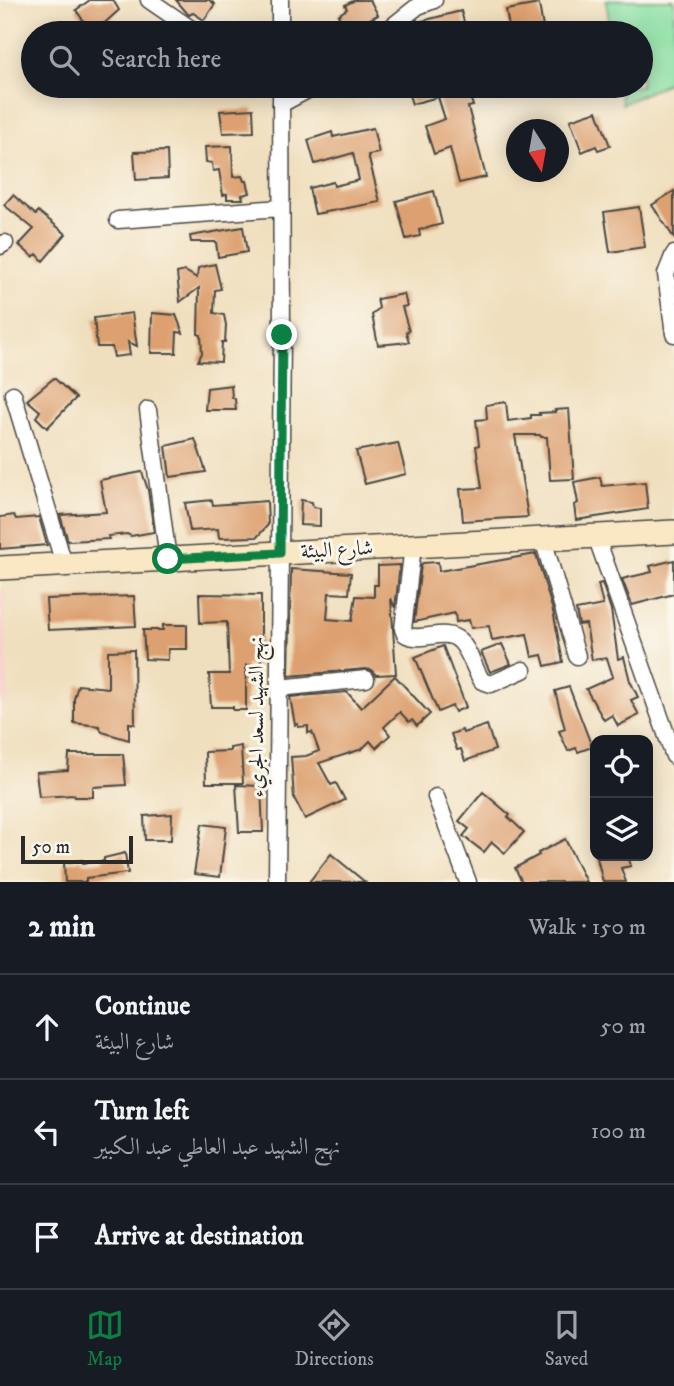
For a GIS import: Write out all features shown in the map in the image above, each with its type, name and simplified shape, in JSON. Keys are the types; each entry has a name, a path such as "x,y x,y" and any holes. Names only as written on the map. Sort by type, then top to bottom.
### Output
{"street":[{"path":"149,0 180,21"},
{"path":"280,0 280,21"},
{"path":"399,21 418,6 434,0"},
{"name":"نهج الشهيد لسعد الجريء","path":"277,882 281,208 279,98"},
{"path":"118,220 281,208"},
{"path":"674,254 666,274 674,334"},
{"path":"13,394 64,564"},
{"path":"148,410 168,559"},
{"name":"شارع البيئة","path":"0,568 674,532"},
{"path":"596,536 674,756"},
{"path":"543,539 577,656"},
{"path":"413,546 403,629 405,634 413,637 443,634 453,636 465,647 482,681 491,684 523,670"},
{"path":"279,688 366,679"},
{"path":"436,797 468,882"}],"shaded area":[{"path":"0,589 4,589 9,705 0,705"}],"green space":[{"path":"606,0 674,0 674,80 653,90 653,21 609,21"},
{"path":"621,98 635,98 622,104"}],"building":[{"path":"90,0 113,0 119,10 107,21 84,21 76,10"},
{"path":"176,0 209,0 215,4 204,20 193,13 189,15"},
{"path":"355,0 370,0 378,15 366,21 341,21 338,15 347,9 345,5"},
{"path":"539,4 542,21 508,21 506,10"},
{"path":"461,11 464,21 422,21"},
{"path":"410,98 434,98 412,104"},
{"path":"438,98 471,98 473,106 468,107 486,177 459,183 450,148 434,154 425,126 445,119"},
{"path":"253,109 254,132 223,133 220,111"},
{"path":"597,111 610,146 598,150 596,146 582,152 570,120"},
{"path":"373,128 379,153 368,155 380,202 315,214 309,188 333,182 334,186 359,180 353,153 315,164 308,140 332,132 333,137"},
{"path":"232,146 233,177 242,176 244,181 247,181 250,193 242,195 243,199 227,199 227,194 223,195 219,170 213,171 212,163 206,162 205,147"},
{"path":"167,151 168,178 136,180 134,152"},
{"path":"434,191 442,224 419,230 420,236 406,239 396,201"},
{"path":"674,191 674,238 652,205"},
{"path":"13,195 36,215 38,211 66,234 43,261 37,254 33,257 19,245 34,229 4,205"},
{"path":"639,207 645,247 610,252 604,212"},
{"path":"243,227 247,252 218,257 216,242 191,242 190,236"},
{"path":"215,264 221,289 215,290 214,313 224,315 225,342 222,342 221,362 198,361 202,353 201,335 198,334 199,288 180,302 177,273 185,271 197,278 198,268"},
{"path":"404,294 407,306 402,307 409,331 406,332 409,342 378,345 372,315 379,308 377,299"},
{"path":"132,313 137,346 128,342 130,355 114,357 112,347 97,347 94,318"},
{"path":"152,313 176,315 183,333 177,332 176,353 151,353"},
{"path":"54,378 76,398 47,428 36,417 40,411 27,400"},
{"path":"231,385 236,410 205,410 207,388"},
{"path":"506,402 508,421 569,409 574,479 550,480 547,437 515,435 528,517 463,521 460,489 482,488 476,446 479,445 476,420 487,419 486,405"},
{"path":"195,439 206,472 170,477 166,446"},
{"path":"398,443 406,474 365,484 356,451"},
{"path":"142,472 148,490 154,532 108,536 109,539 68,541 60,515 106,512 100,480"},
{"path":"600,477 602,486 645,482 648,509 576,520 574,505 578,503 574,482"},
{"path":"212,500 213,505 267,501 268,525 257,537 219,538 218,529 190,531 185,503"},
{"path":"301,500 312,502 313,507 320,508 320,526 300,525"},
{"path":"14,515 16,519 39,517 47,545 0,549 0,517"},
{"path":"536,554 553,611 563,662 545,666 542,655 532,657 527,634 492,640 489,626 471,628 469,620 456,622 455,613 414,622 423,563 438,562 439,571"},
{"path":"674,560 674,594 632,605 622,579 652,572 650,566"},
{"path":"400,565 395,608 391,598 396,674 376,675 365,669 289,676 291,569 351,573 349,594 329,593 327,619 352,621 356,596 374,597 374,585 378,585 378,566"},
{"path":"602,583 611,610 618,659 624,657 630,681 638,697 631,700 639,715 618,726 612,715 604,720 586,689 613,677 607,658 592,660 586,624 579,625 576,610 603,605 598,584"},
{"path":"199,594 261,595 261,665 246,665 246,710 211,707 209,674 229,674 227,622 200,623"},
{"path":"134,596 136,626 48,630 46,599"},
{"path":"163,625 187,625 187,649 168,649 168,660 145,659 143,630 163,630"},
{"path":"502,644 511,664 490,672 481,652"},
{"path":"443,646 466,707 455,712 452,706 438,712 415,657"},
{"path":"134,650 135,724 129,723 129,740 102,732 99,726 74,723 74,699 78,685 108,688 108,651"},
{"path":"395,676 430,714 417,726 400,712 384,727 390,735 376,748 370,741 362,749 319,763 331,785 336,783 345,800 305,819 294,798 291,757 306,756 319,751 312,732 308,733 308,726 295,725 290,697 347,692 361,708"},
{"path":"569,687 590,748 578,752 576,748 568,751 559,731 565,729 555,691"},
{"path":"487,725 495,750 465,761 451,734"},
{"path":"241,746 243,783 206,783 205,752 230,751 230,748"},
{"path":"69,754 123,754 126,785 93,787 93,797 39,797 36,772 68,770"},
{"path":"236,785 261,786 263,832 239,832"},
{"path":"483,792 510,815 508,817 524,832 505,853 492,842 484,852 463,836 469,829 459,821"},
{"path":"172,814 171,840 145,840 144,816"},
{"path":"202,824 226,827 220,877 194,874"},
{"path":"565,839 586,882 522,882 515,868"},
{"path":"125,853 128,873 86,878 86,882 65,882 64,863 104,861 104,858"},
{"path":"331,854 365,882 309,882"},
{"path":"598,861 630,861 631,866 621,868 626,882 603,882"}],"route":[{"path":"168,559 280,553 279,431 282,335"}]}
